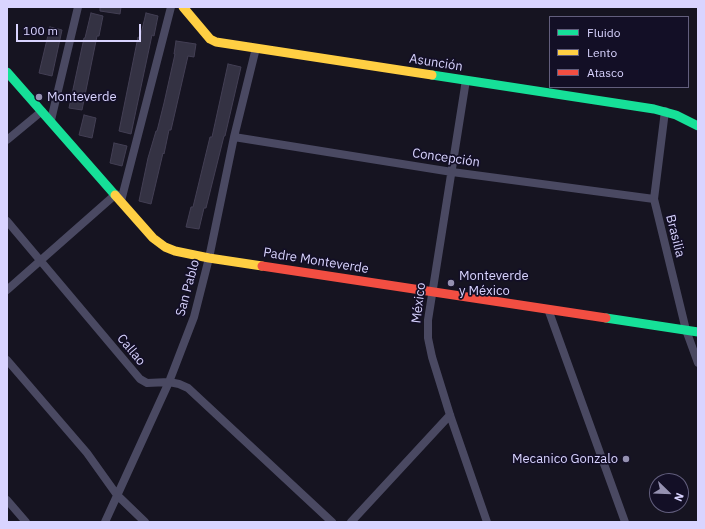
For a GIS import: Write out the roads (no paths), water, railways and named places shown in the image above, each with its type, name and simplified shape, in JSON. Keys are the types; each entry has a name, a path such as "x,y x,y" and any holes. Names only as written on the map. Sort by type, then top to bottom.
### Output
{"street":[{"path":"51,120 78,7"},
{"path":"7,290 40,260 118,198 171,7"},
{"name":"Asunción","path":"183,7 210,39 216,42 665,111 698,126"},
{"name":"San Pablo","path":"105,522 169,382 194,317 209,258 234,137 256,48"},
{"name":"Padre Monteverde","path":"7,72 51,120 153,238 165,247 175,251 209,258 698,332"},
{"name":"México","path":"466,80 432,291 428,320 428,338 432,357 450,415 487,522"},
{"path":"7,140 42,111"},
{"name":"Brasilia","path":"665,111 654,199 686,330 698,363"},
{"name":"Concepción","path":"234,137 452,172 654,199"},
{"name":"Callao","path":"7,221 140,379 147,383 169,382 188,388 332,522"},
{"path":"548,309 625,522"},
{"path":"7,360 87,453 117,495 145,522"},
{"path":"351,522 450,415"},
{"path":"7,500 26,522"}],"place":[{"name":"Monteverde","path":"39,97"},
{"name":"Monteverde y México","path":"451,283"},
{"name":"Mecanico Gonzalo","path":"626,459"}]}
